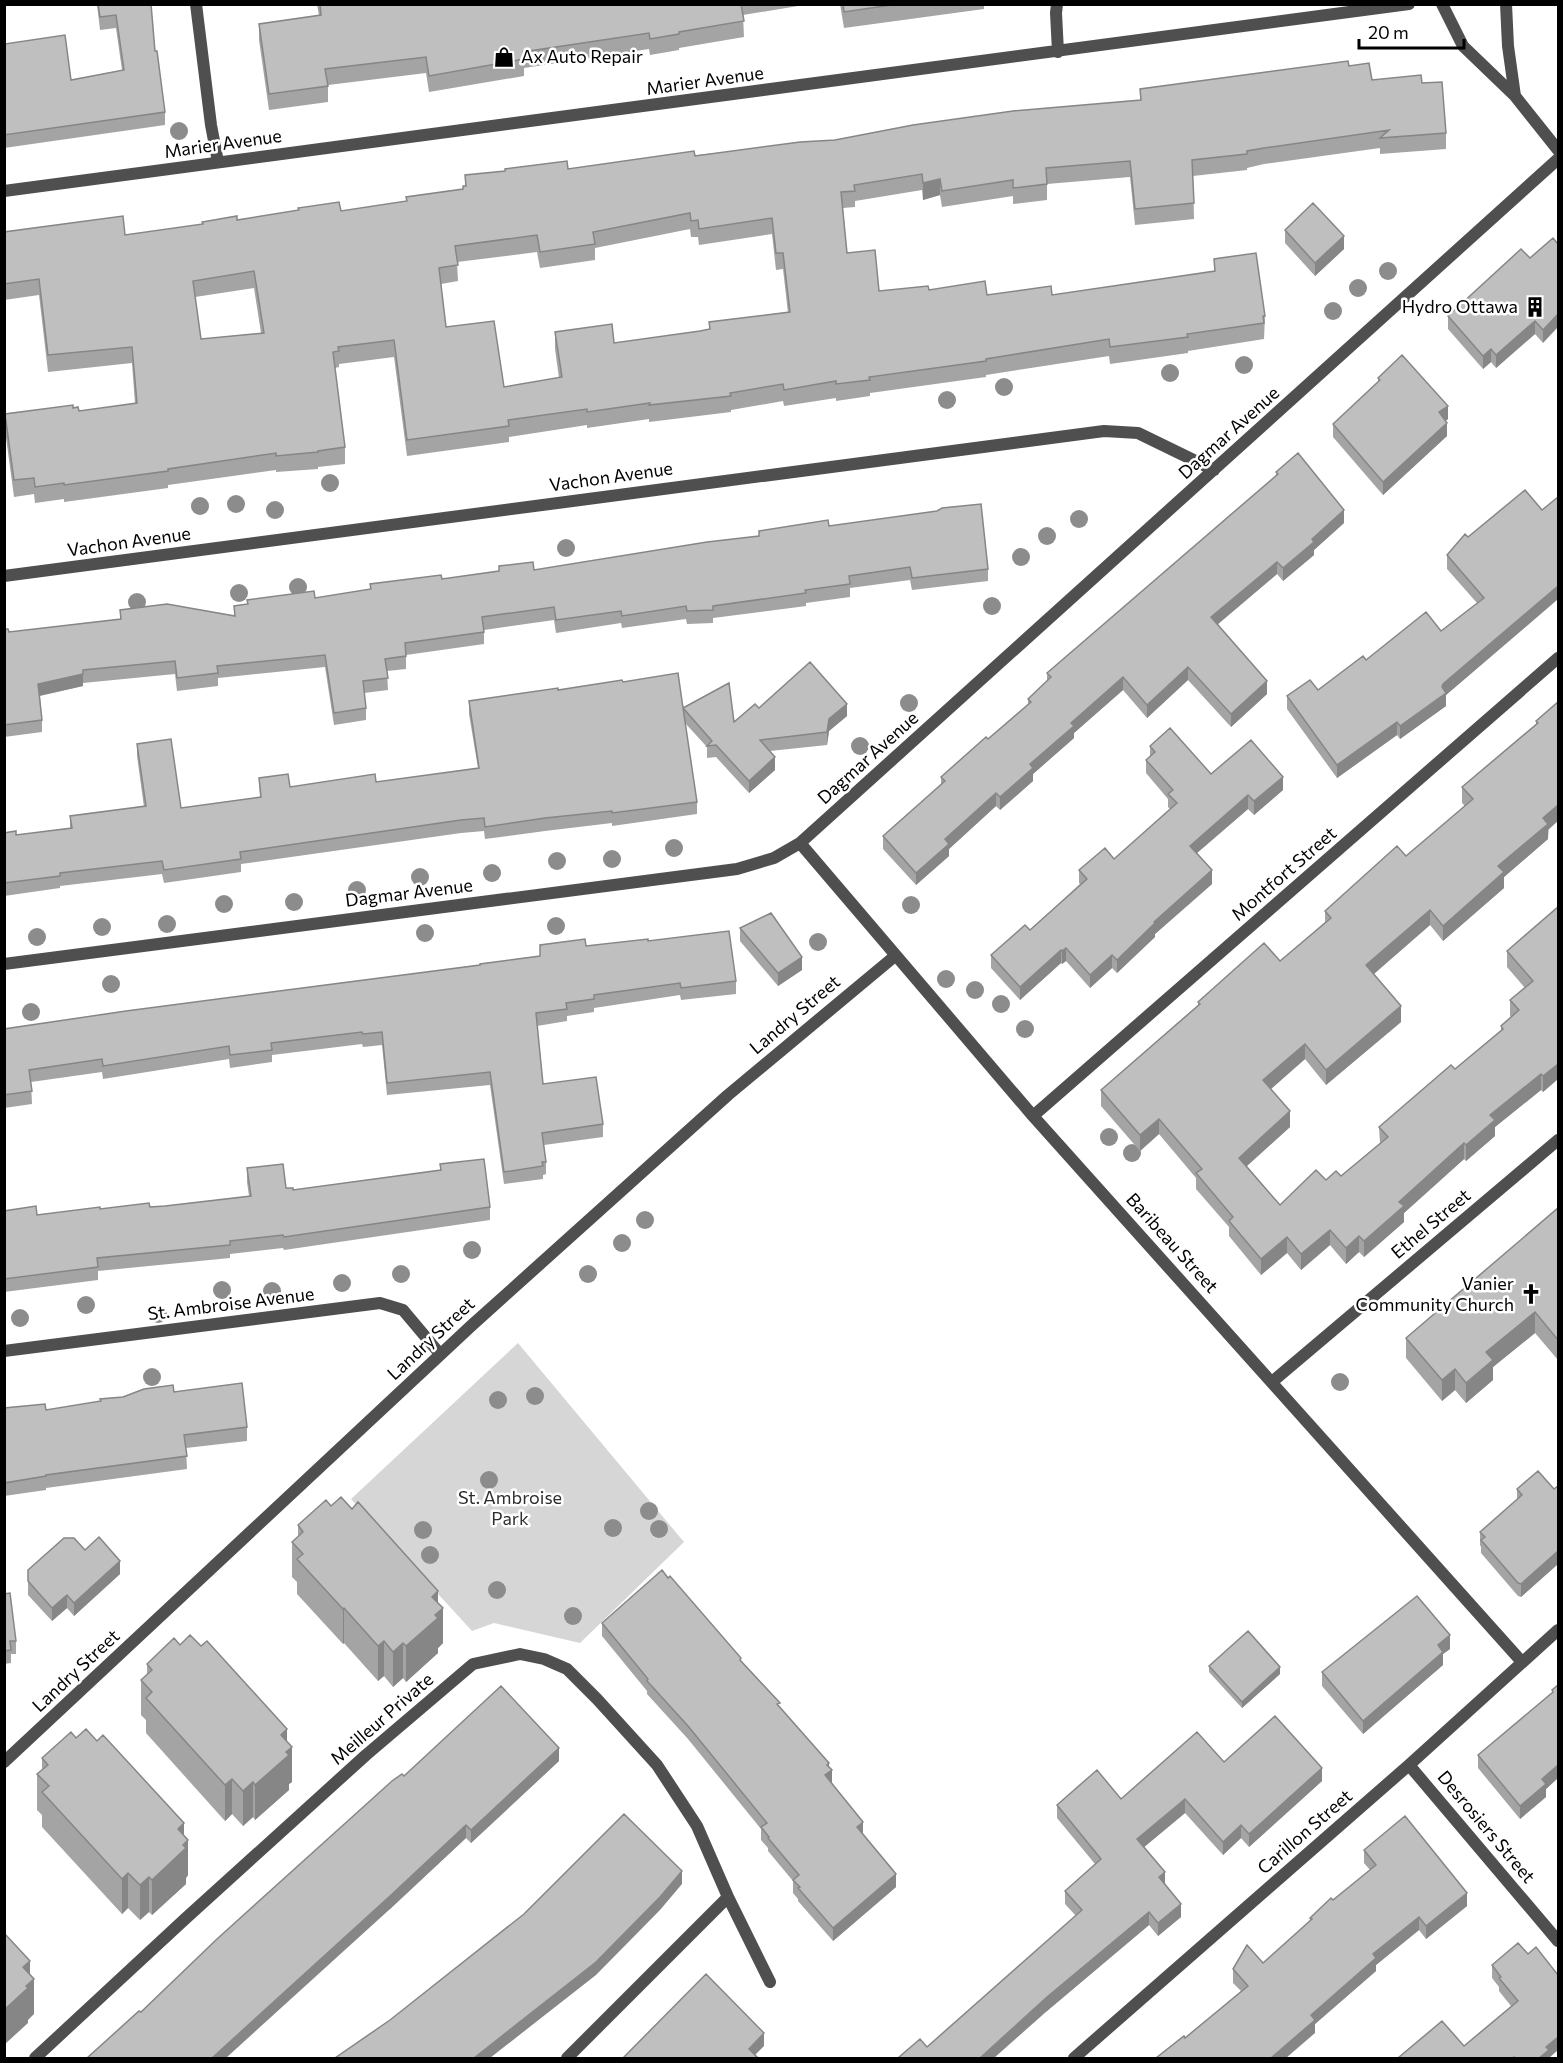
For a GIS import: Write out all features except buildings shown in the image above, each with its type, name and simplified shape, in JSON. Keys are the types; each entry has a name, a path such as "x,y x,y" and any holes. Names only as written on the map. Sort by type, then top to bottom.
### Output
{"street":[{"path":"196,4 211,125 218,162"},
{"path":"1057,4 1058,51"},
{"name":"Marier Avenue","path":"4,191 1409,4"},
{"path":"1442,4 1463,46 1515,96 1558,150"},
{"path":"1506,4 1508,46 1515,96"},
{"name":"Dagmar Avenue","path":"4,964 737,869 774,858 800,843 1558,159"},
{"name":"Vachon Avenue","path":"4,576 1104,430 1138,433 1214,470"},
{"name":"Montfort Street","path":"1034,1116 1558,658"},
{"name":"Baribeau Street","path":"800,843 1034,1116 1522,1662"},
{"name":"Landry Street","path":"4,1762 440,1354 728,1095 895,956"},
{"name":"Ethel Street","path":"1272,1382 1558,1140"},
{"name":"St. Ambroise Avenue","path":"4,1352 380,1303 403,1310 440,1354"},
{"name":"Carillon Street","path":"1074,2058 1409,1765 1558,1630"},
{"name":"Meilleur Private","path":"35,2058 184,1919 357,1763 473,1664 520,1654 544,1659 567,1669 657,1765 697,1826 728,1897 770,1982"},
{"name":"Desrosiers Street","path":"1409,1765 1558,1941"},
{"path":"567,2058 728,1897"}],"green space":[{"name":"St. Ambroise Park","path":"518,1343 684,1542 580,1643 494,1623 472,1631 351,1499"}],"place":[{"name":"Ax Auto Repair","path":"504,57"},
{"name":"Hydro Ottawa","path":"1535,307"},
{"name":"Vanier Community Church","path":"1531,1294"}]}
